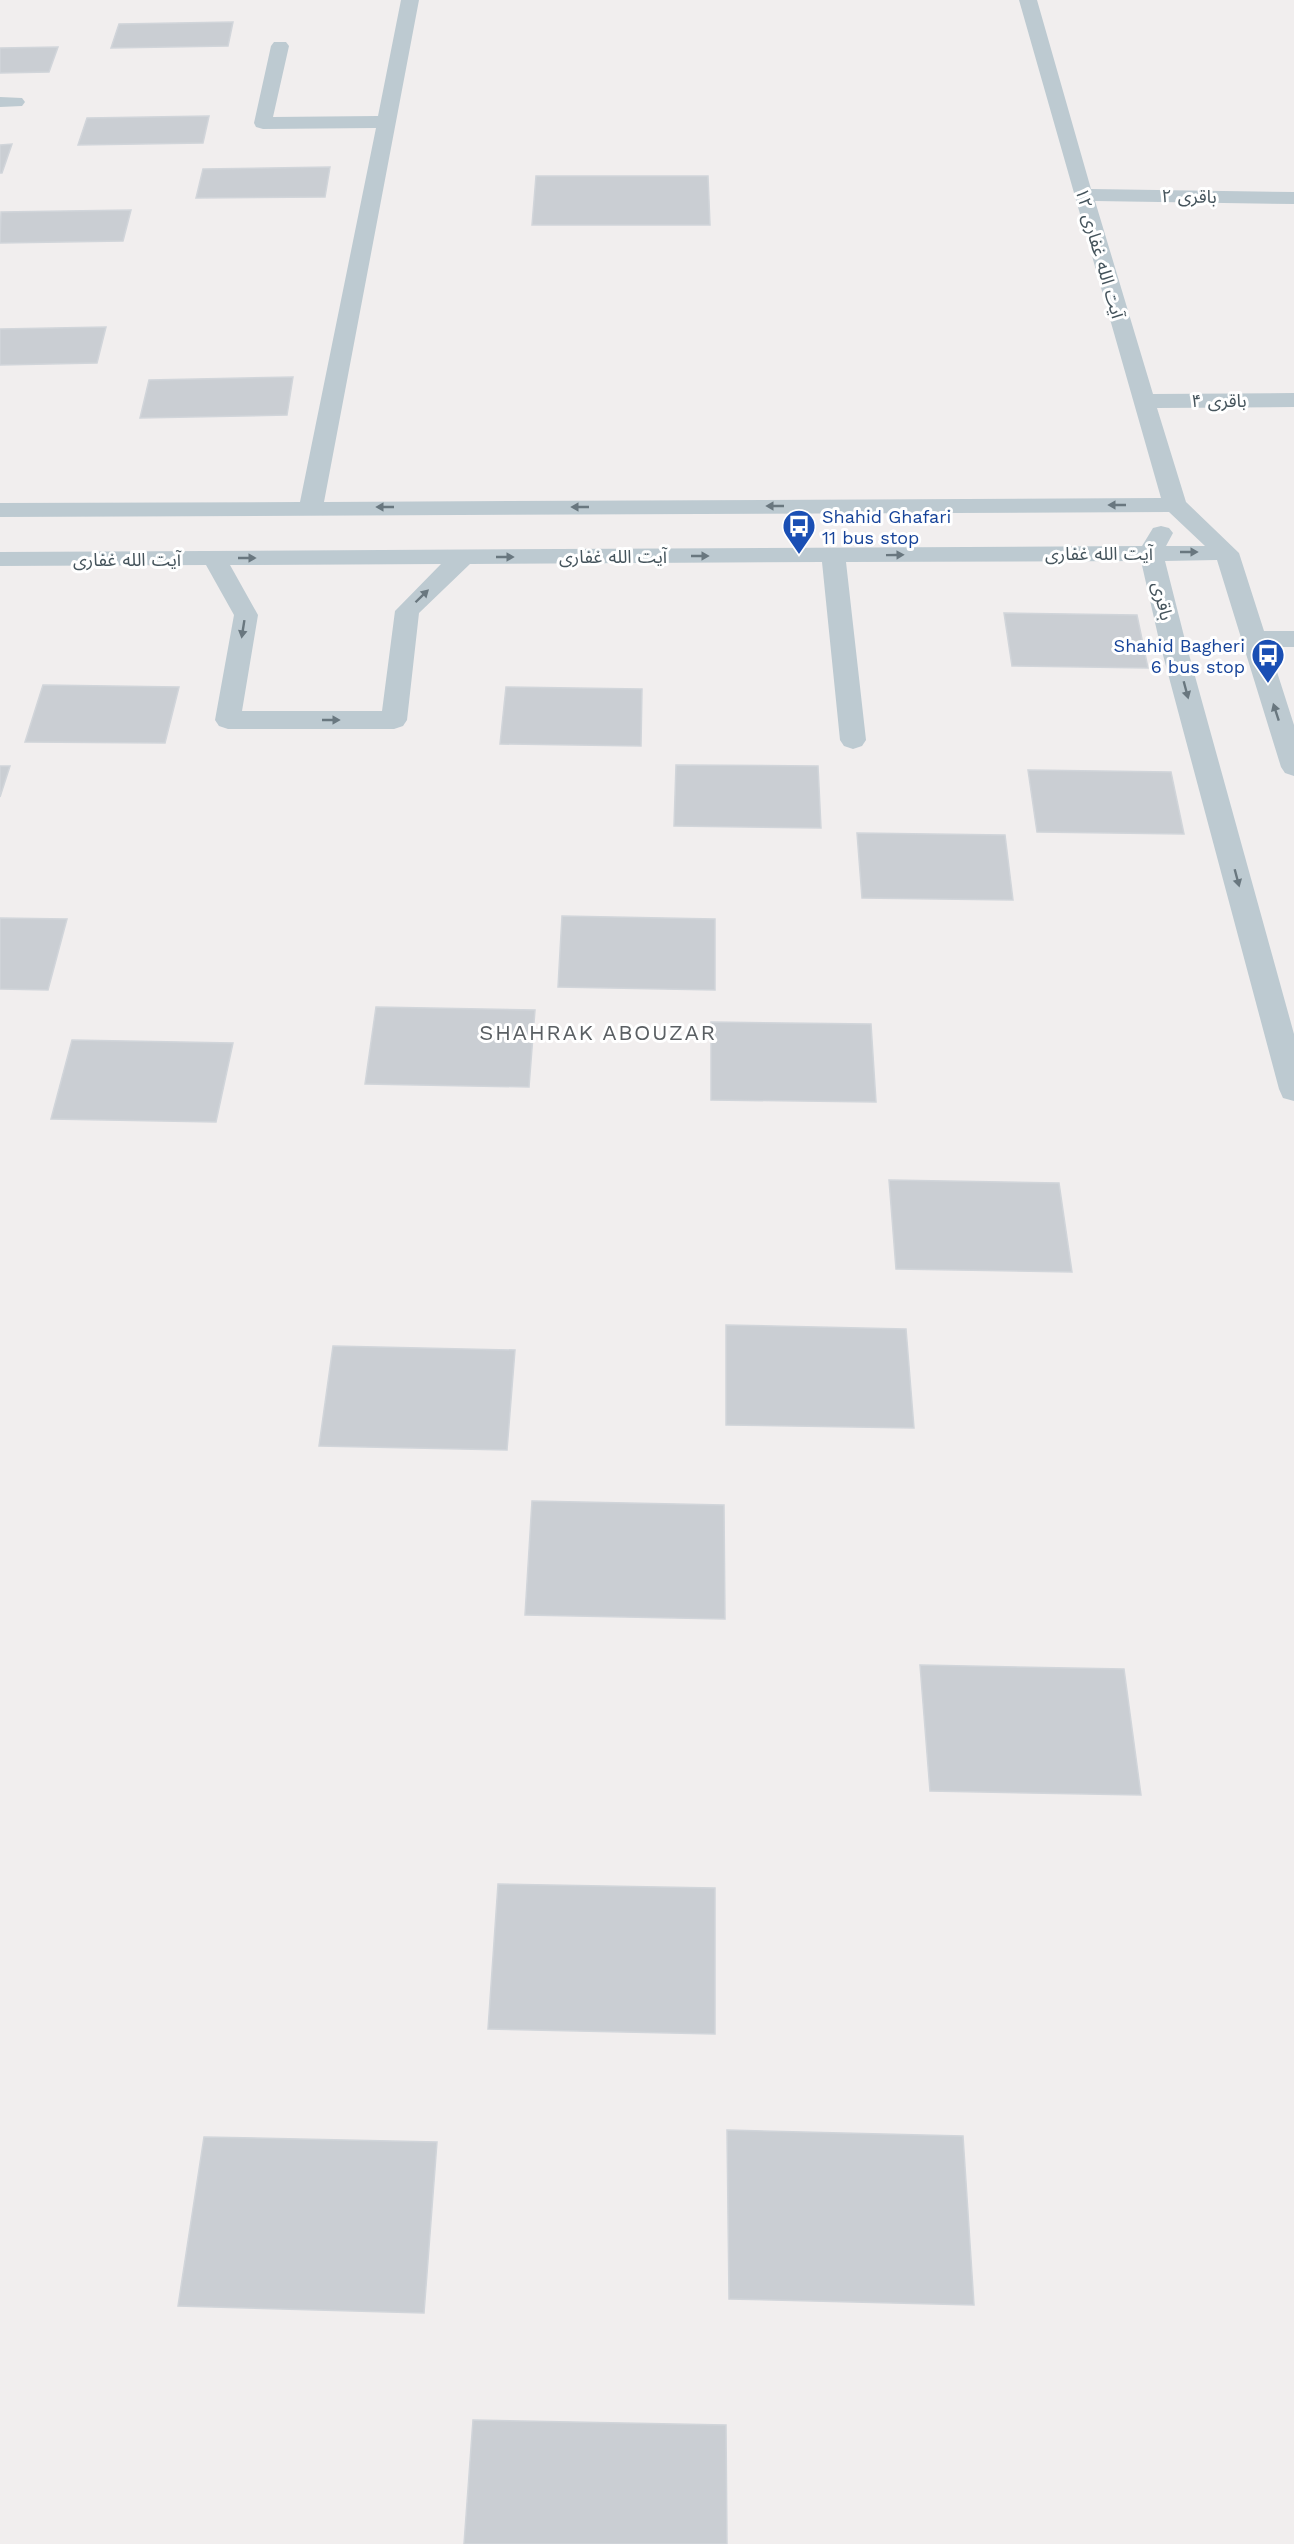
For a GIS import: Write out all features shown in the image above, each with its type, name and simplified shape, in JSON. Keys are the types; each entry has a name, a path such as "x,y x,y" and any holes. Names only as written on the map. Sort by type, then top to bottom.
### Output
{"street":[{"path":"311,507 410,0"},
{"name":"آیت الله غفاری ۱۲","path":"1028,0 1083,195 1176,505"},
{"path":"280,46 263,123 386,122"},
{"name":"باقری ۲","path":"1083,195 1294,198"},
{"name":"باقری ۴","path":"1144,401 1294,400"},
{"path":"0,510 1176,505 1227,553 1294,767"},
{"name":"باقری","path":"1176,505 1151,552 1172,640 1294,1089"},
{"name":"آیت الله غفاری","path":"0,559 1227,553"},
{"path":"833,555 853,740"},
{"path":"214,558 246,615 228,720 394,720 407,611 463,557"},
{"path":"1253,639 1294,639"}],"building":[{"path":"233,22 228,46 111,48 119,24"},
{"path":"58,47 49,72 0,73 0,48"},
{"path":"209,116 203,143 78,145 87,118"},
{"path":"12,144 2,173 0,173 0,145"},
{"path":"330,167 325,197 196,198 203,169"},
{"path":"536,176 708,176 710,225 532,225"},
{"path":"131,210 123,241 0,243 1,212"},
{"path":"106,327 97,363 0,365 0,329"},
{"path":"293,377 287,415 140,418 149,380"},
{"path":"1004,613 1137,615 1148,668 1012,666"},
{"path":"43,685 179,687 165,743 25,742"},
{"path":"506,687 642,689 641,746 500,744"},
{"path":"676,765 818,766 821,828 674,826"},
{"path":"0,766 10,766 0,797"},
{"path":"1028,770 1171,772 1184,834 1037,832"},
{"path":"857,833 1005,835 1013,900 862,898"},
{"path":"562,916 715,919 715,990 558,987"},
{"path":"0,918 67,919 48,990 0,989"},
{"path":"376,1007 535,1010 529,1087 365,1084"},
{"path":"711,1022 871,1024 876,1102 711,1100"},
{"path":"72,1040 233,1043 216,1122 51,1119"},
{"path":"889,1180 1059,1183 1072,1272 896,1269"},
{"path":"726,1325 906,1329 914,1428 726,1425"},
{"path":"333,1346 515,1350 507,1450 319,1446"},
{"path":"532,1501 724,1505 725,1619 525,1615"},
{"path":"920,1665 1124,1669 1141,1795 930,1791"},
{"path":"498,1884 715,1888 715,2034 488,2029"},
{"path":"727,2130 963,2136 974,2305 729,2299"},
{"path":"204,2137 437,2142 424,2313 178,2306"},
{"path":"473,2420 726,2425 727,2544 464,2544"}],"place":[{"name":"Shahid Ghafari 11 bus stop","path":"799,555"},
{"name":"Shahid Bagheri 6 bus stop","path":"1268,684"}],"district":[{"name":"SHAHRAK ABOUZAR","path":"598,1032"}]}
